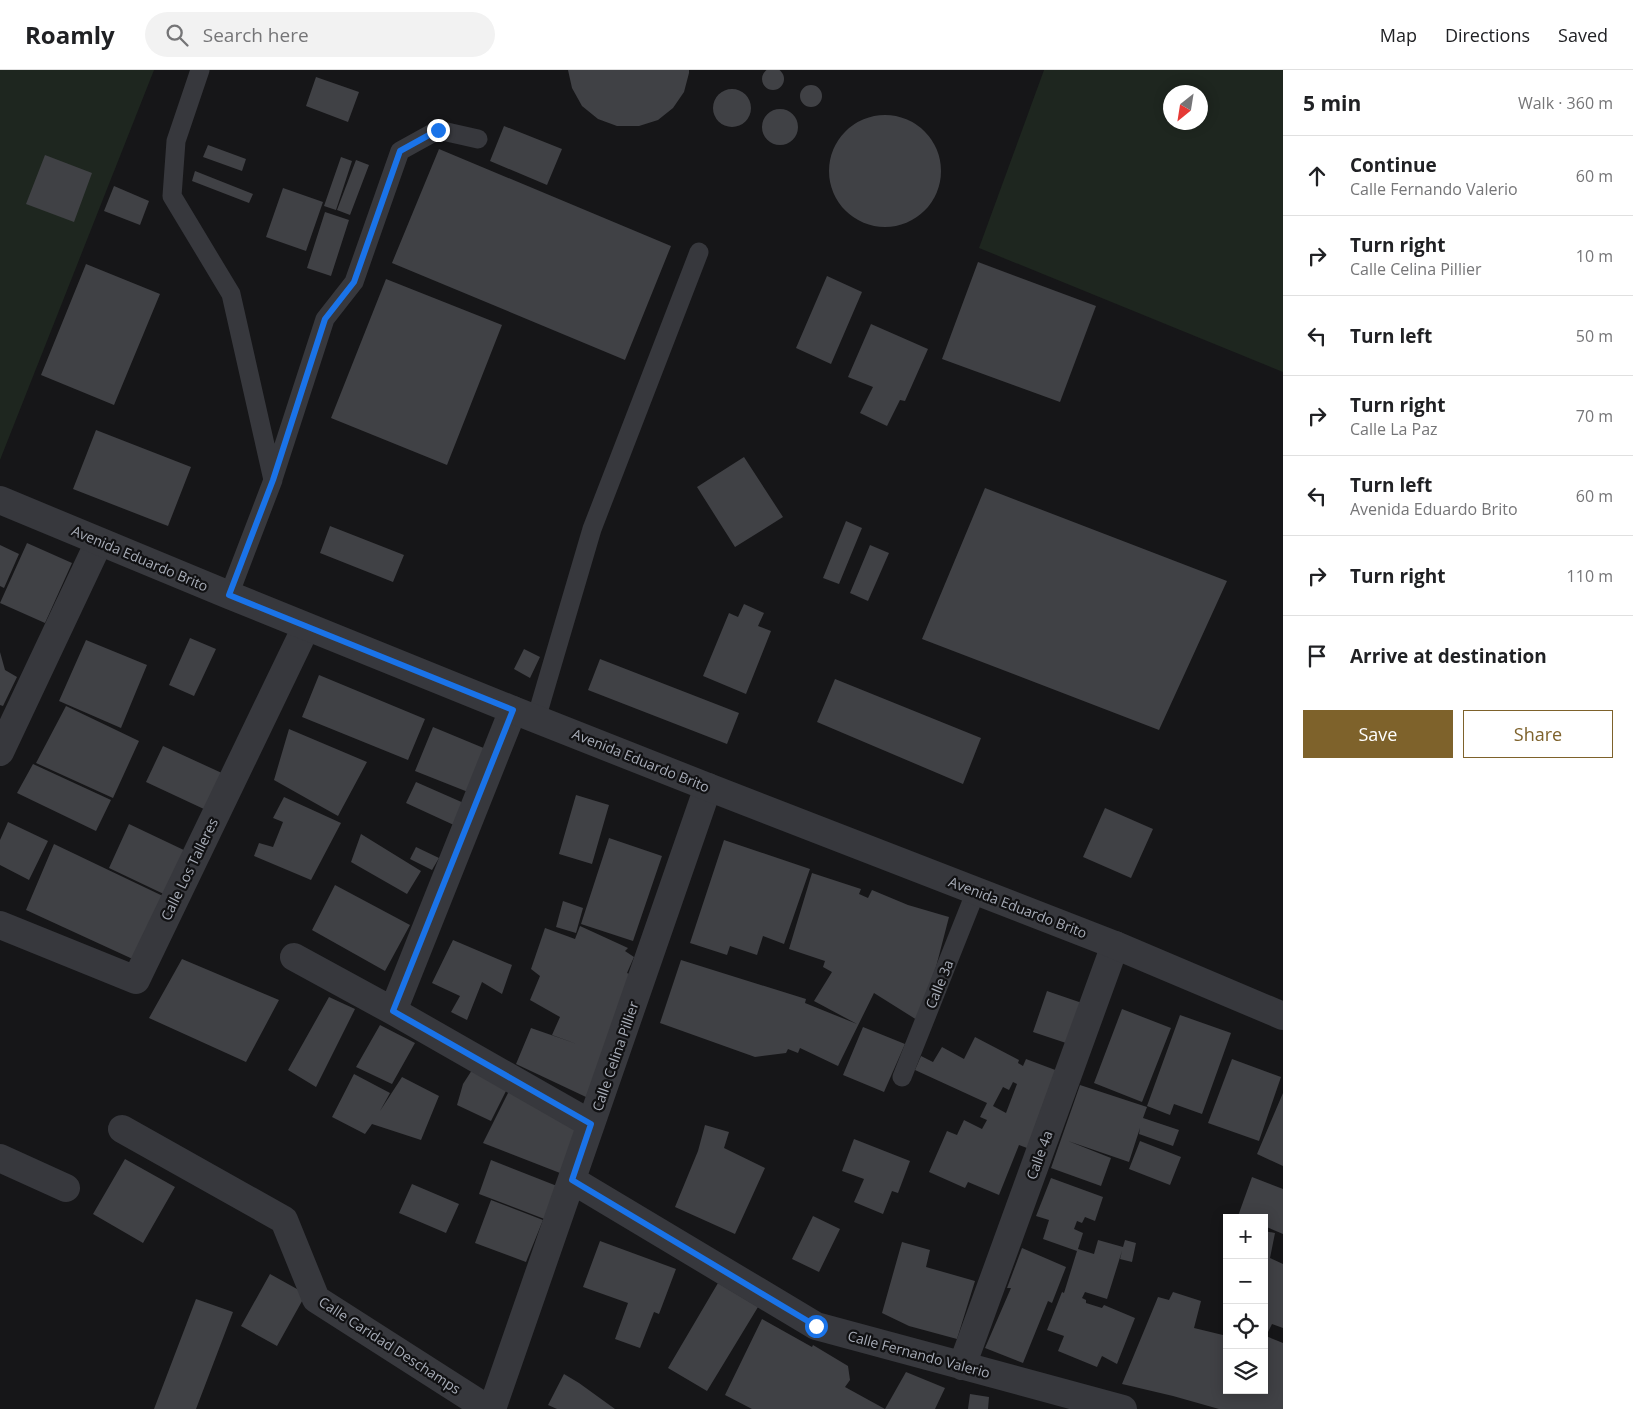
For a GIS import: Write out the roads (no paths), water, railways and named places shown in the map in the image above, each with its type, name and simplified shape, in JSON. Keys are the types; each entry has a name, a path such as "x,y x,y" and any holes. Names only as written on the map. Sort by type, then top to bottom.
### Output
{"street":[{"name":"Avenida Eduardo Brito","path":"0,500 306,627 708,787 1115,944 1283,1016"},
{"path":"0,752 99,542"},
{"name":"Calle Los Talleres","path":"0,925 136,980 306,627"},
{"path":"393,1011 525,714"},
{"name":"Calle Celina Pillier","path":"490,1409 572,1180 708,787"},
{"name":"Calle 4a","path":"962,1366 1115,944"},
{"path":"294,957 591,1124"},
{"name":"Calle Caridad Deschamps","path":"122,1129 284,1220 316,1299 490,1409"},
{"path":"0,1158 66,1188"},
{"name":"Calle Fernando Valerio","path":"572,1180 816,1326 1123,1409"}],"lane":[{"path":"200,70 176,141 172,196 231,294 273,480"},
{"path":"229,595 273,480 325,319 354,282 400,151 438,130 478,139"},
{"path":"525,714 592,529 699,252"},
{"name":"Calle 3a","path":"902,1077 976,891"}]}
